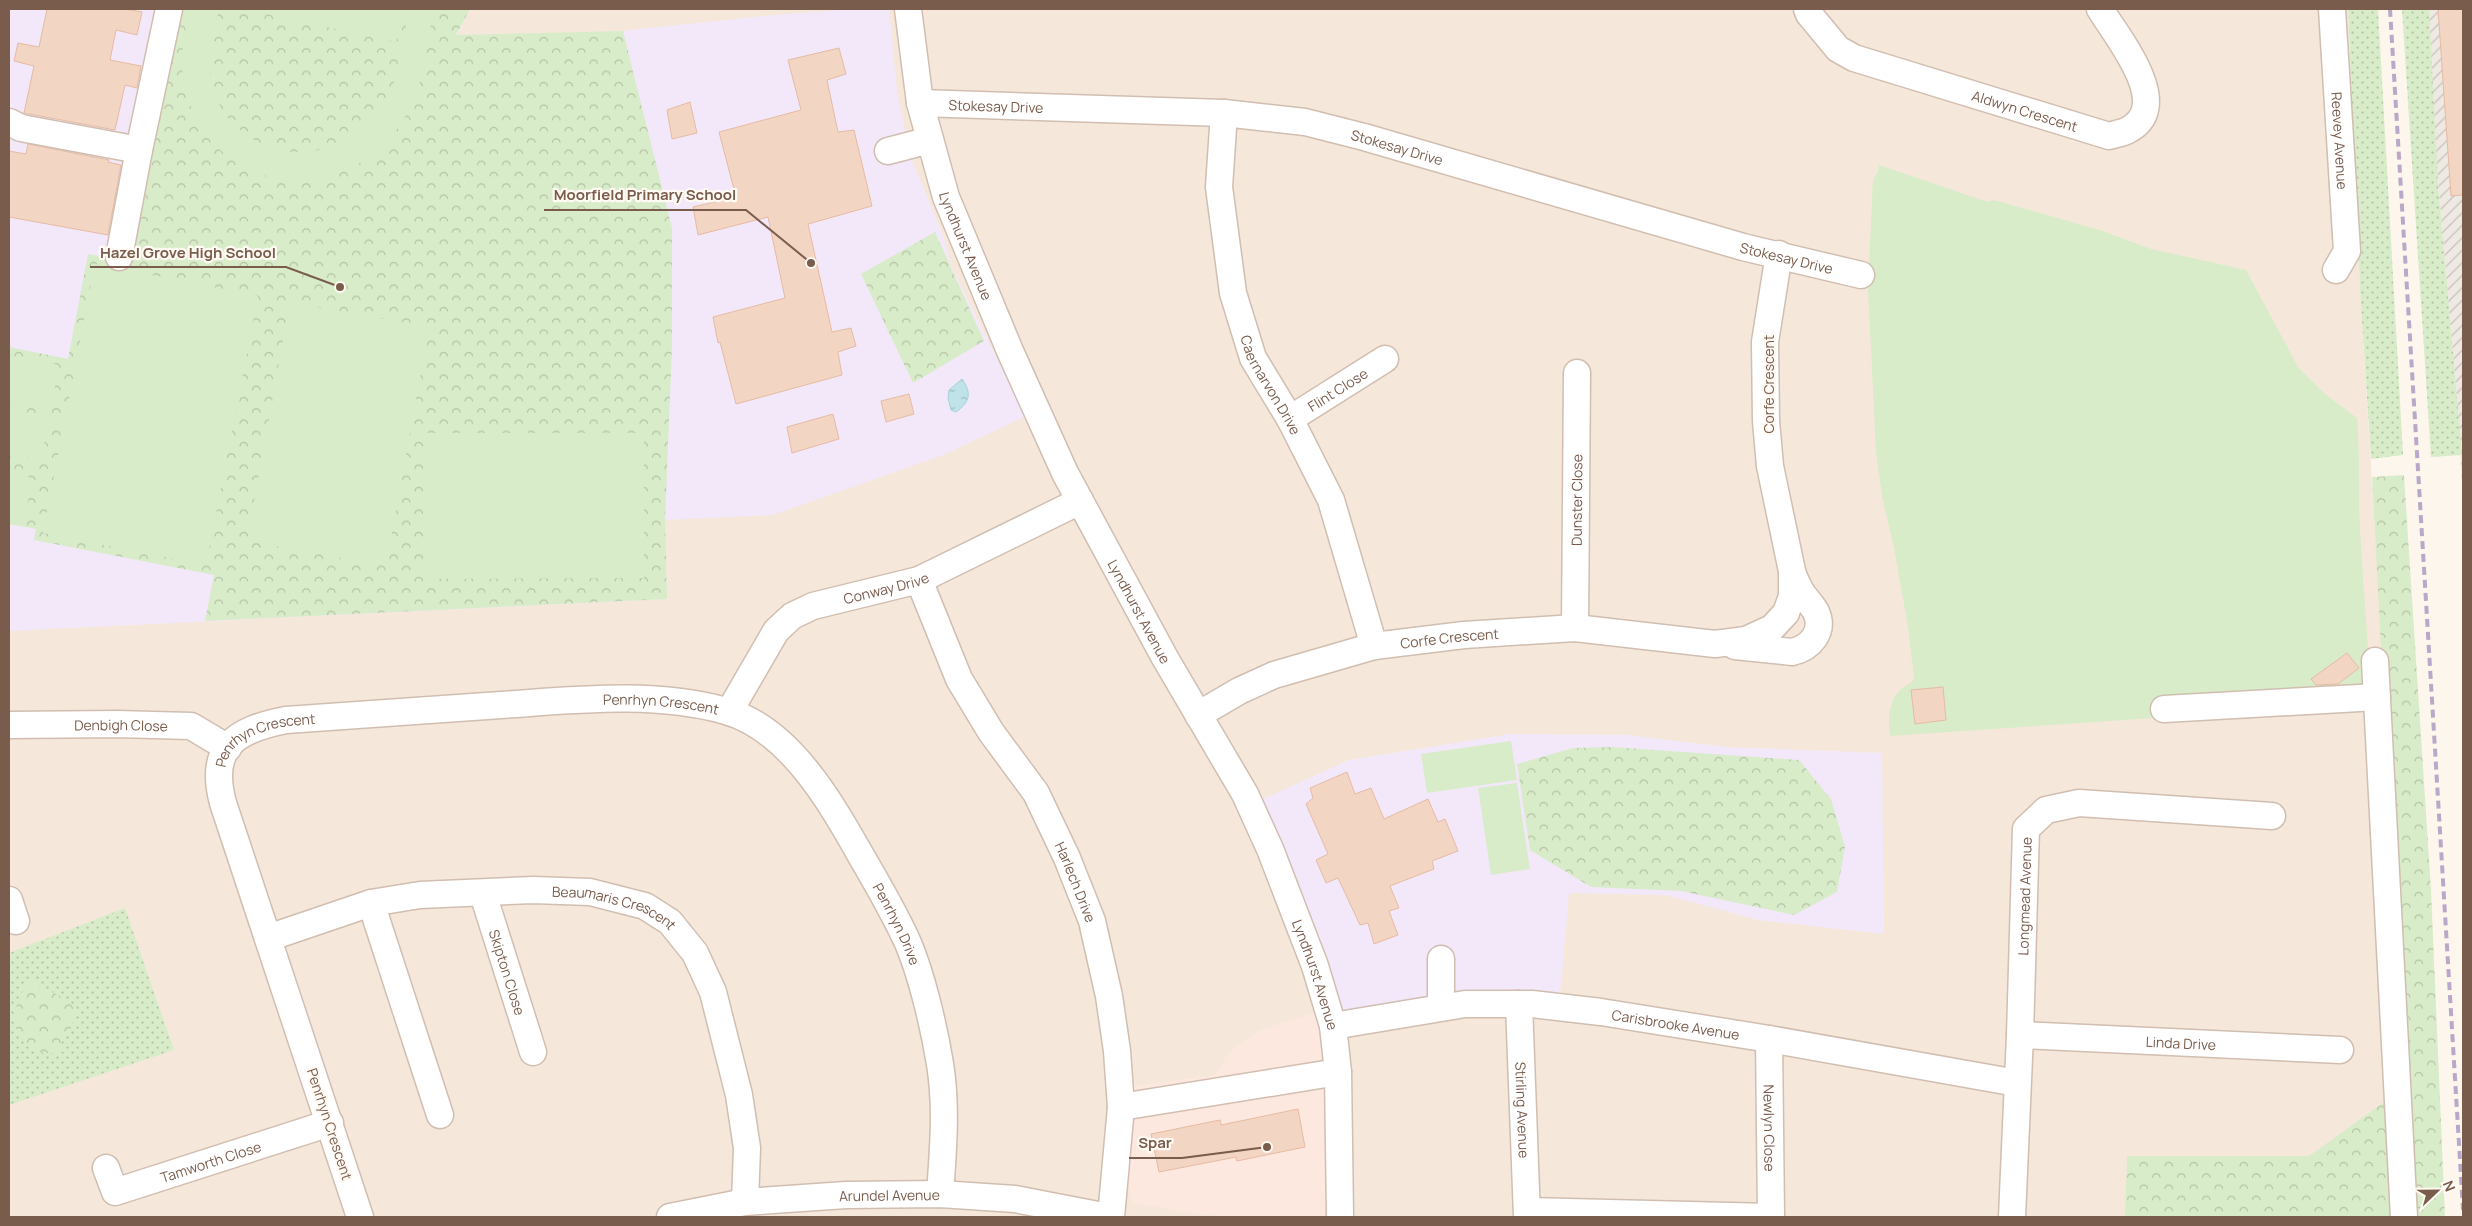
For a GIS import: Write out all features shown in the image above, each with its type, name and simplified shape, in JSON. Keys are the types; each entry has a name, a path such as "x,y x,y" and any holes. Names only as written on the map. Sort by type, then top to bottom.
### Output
{"street":[{"path":"119,257 139,150 169,9"},
{"name":"Lyndhurst Avenue","path":"908,9 920,103 949,206 1010,351 1080,501 1198,715 1244,794 1270,849 1315,966 1333,1026 1338,1072 1340,1217"},
{"name":"Aldwyn Crescent","path":"1807,9 1808,14 1838,50 1854,58 2109,136 2128,131 2137,124 2145,112 2147,99 2144,82 2100,9"},
{"name":"Reevey Avenue","path":"2332,9 2347,251 2336,270"},
{"name":"Stokesay Drive","path":"920,103 1224,113 1305,122 1743,246 1861,274"},
{"name":"Caernarvon Drive","path":"1224,113 1219,187 1234,293 1253,358 1290,419 1331,500 1374,646"},
{"path":"9,122 21,128 139,150"},
{"path":"888,151 930,140"},
{"name":"Corfe Crescent","path":"1198,715 1239,691 1274,675 1374,646 1464,635 1575,628 1792,652 1801,650 1813,641 1818,628 1816,612 1800,592 1792,572 1770,466 1766,420 1765,342 1779,254"},
{"name":"Flint Close","path":"1290,419 1385,359"},
{"name":"Dunster Close","path":"1575,628 1577,373"},
{"name":"Conway Drive","path":"729,712 776,631 792,616 813,606 919,580 1080,501"},
{"name":"Corfe Crescent","path":"1714,644 1746,640 1772,628 1786,613 1792,596 1792,572"},
{"name":"Harlech Drive","path":"919,580 959,679 991,732 1036,793 1067,858 1092,921 1109,996 1118,1051 1121,1107 1110,1217"},
{"path":"2375,661 2404,1217"},
{"path":"2164,709 2377,696"},
{"name":"Penrhyn Crescent","path":"360,1217 218,782 218,769 228,748 236,738 258,726 286,720 544,702 625,699 660,700 729,712"},
{"name":"Penrhyn Drive","path":"729,712 760,727 797,760 826,794 886,898 908,944 921,982 940,1064 945,1115 940,1194"},
{"name":"Denbigh Close","path":"9,726 117,724 191,726 228,748"},
{"name":"Longmead Avenue","path":"2012,1217 2026,829 2046,810 2079,802 2272,816"},
{"name":"Beaumaris Crescent","path":"268,938 371,903 420,894 482,894 533,890 590,892 645,906 670,922 695,953 713,992 739,1095 747,1148 745,1202"},
{"name":"Skipton Close","path":"482,894 533,1052"},
{"path":"371,903 440,1115"},
{"path":"1441,959 1441,1007"},
{"name":"Carisbrooke Avenue","path":"1333,1026 1465,1004 1520,1004 1600,1012 1769,1038 2017,1084"},
{"name":"Stirling Avenue","path":"1520,1004 1527,1214"},
{"name":"Linda Drive","path":"2020,1035 2340,1050"},
{"name":"Newlyn Close","path":"1769,1038 1771,1217"},
{"path":"1121,1107 1338,1072"},
{"name":"Tamworth Close","path":"106,1168 115,1192 330,1123"},
{"name":"Arundel Avenue","path":"670,1217 745,1202 846,1195 940,1194 1015,1199 1110,1217"},
{"path":"1527,1214 1771,1217"}],"shaded area":[{"path":"9,9 2348,9 2360,290 2385,689 2411,1217 9,1217"},
{"path":"9,9 470,9 457,35 601,33 773,15 855,9 889,9 897,92 910,155 944,238 951,266 1026,416 943,455 773,515 665,520 667,599 9,631"},
{"path":"2423,9 2463,9 2463,502 2458,414"},
{"path":"1510,734 1627,735 1727,747 1882,753 1884,934 1758,920 1666,895 1569,893 1559,1008 1333,1026 1250,805 1349,760"},
{"path":"1328,1009 1340,1217 1231,1217 1190,1213 1133,1203 1126,1175 1127,1087 1215,1075 1228,1054 1259,1030"}],"green space":[{"path":"176,9 470,9 456,35 623,31 672,228 672,347 665,520 667,599 205,621 214,575 34,540 36,529 9,524 9,347 68,359 88,254 123,260"},
{"path":"190,9 219,9 212,41 210,73 215,95 229,120 251,138 270,147 289,152 309,152 327,148 345,140 361,129 375,114 387,97 396,77 409,9 434,9 415,106 411,106 387,141 357,165 323,178 288,180 254,172 223,153 199,124 184,84 182,65 183,46"},
{"path":"244,9 404,9 396,42"},
{"path":"2348,9 2378,9 2403,455 2371,459 2360,290"},
{"path":"2402,9 2429,9 2438,184 2462,455 2431,457"},
{"path":"1879,165 1988,202 1994,200 2100,230 2151,249 2246,270 2298,367 2324,393 2357,418 2360,528 2372,703 1890,736 1889,717 1891,705 1901,689 1914,679 1908,627 1894,548 1882,496 1876,451 1868,288 1873,179 1878,172"},
{"path":"935,232 984,341 913,383 861,274"},
{"path":"95,264 258,296 206,565 43,533"},
{"path":"290,302 429,327 386,566 247,541"},
{"path":"9,355 59,365 51,408 9,400"},
{"path":"9,409 49,417 41,460 9,454"},
{"path":"423,433 644,433 644,578 423,579"},
{"path":"9,473 32,478 25,517 9,514"},
{"path":"2404,475 2431,890 2445,1217 2411,1217 2372,477"},
{"path":"1511,741 1517,780 1427,793 1421,754"},
{"path":"1612,747 1799,760 1831,799 1845,847 1837,892 1794,915 1681,891 1591,887 1530,850 1517,764 1573,748"},
{"path":"1517,783 1530,869 1491,875 1478,788"},
{"path":"125,908 174,1050 9,1105 9,953"},
{"path":"32,979 38,985 70,1002 74,1009 75,1017 71,1028 61,1040 63,1052 46,1053 33,1049 23,1042 17,1032 16,1006 22,992"},
{"path":"2398,1092 2405,1217 2125,1217 2127,1156 2309,1156"}],"water":[{"path":"962,379 967,389 968,397 964,405 956,412 951,410 948,398 949,390"}],"building":[{"path":"47,9 125,9 142,12 137,35 116,30 110,60 141,66 137,88 125,85 115,130 24,113 34,66 14,61 18,43 39,47"},
{"path":"2438,9 2463,9 2463,195 2451,196"},
{"path":"839,48 846,74 827,80 838,132 854,130 872,206 808,224 832,332 851,328 856,346 838,352 842,375 736,404 720,342 718,343 713,317 785,298 768,217 698,235 693,207 736,197 719,132 801,110 788,60"},
{"path":"690,102 697,133 672,139 667,110"},
{"path":"28,144 109,160 108,162 121,165 108,235 9,217 9,151 26,154"},
{"path":"909,394 914,414 886,422 881,401"},
{"path":"833,414 839,439 792,453 787,427"},
{"path":"2347,653 2359,668 2338,684 2316,685 2311,679"},
{"path":"1943,687 1946,720 1915,724 1911,690"},
{"path":"1347,772 1355,794 1371,788 1384,819 1428,799 1438,822 1445,819 1458,851 1432,861 1434,869 1390,886 1399,908 1389,911 1398,935 1374,944 1368,923 1360,925 1338,878 1326,883 1316,860 1328,854 1306,804 1313,798 1310,788"},
{"path":"1298,1109 1305,1147 1237,1161 1236,1157 1159,1172 1151,1134 1220,1120 1221,1125"}],"railway":[{"path":"2390,9 2463,1210"}],"place":[{"name":"Moorfield Primary School","path":"811,263"},
{"name":"Hazel Grove High School","path":"340,287"},
{"name":"Spar","path":"1267,1147"}]}
